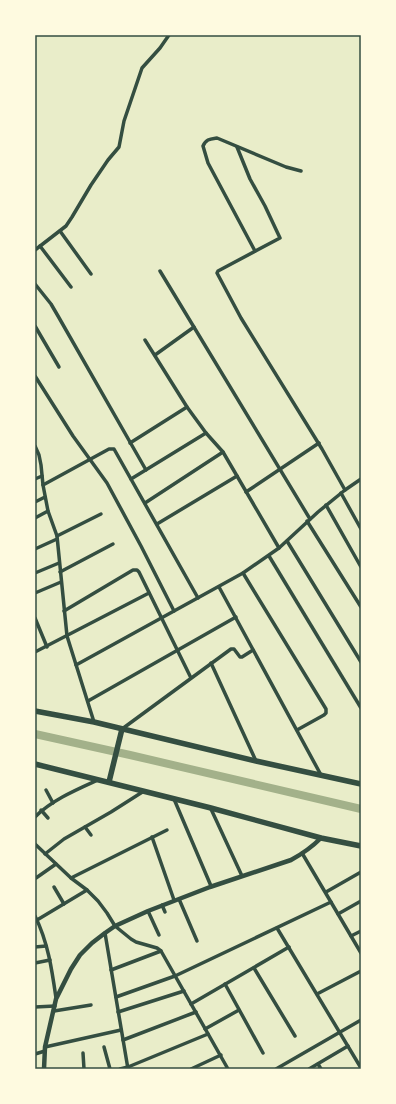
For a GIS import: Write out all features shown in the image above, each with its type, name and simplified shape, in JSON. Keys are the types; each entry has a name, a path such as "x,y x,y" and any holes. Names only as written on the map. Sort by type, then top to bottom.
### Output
{"main road":[{"path":"35,711 122,728 256,761 361,784"},
{"path":"109,782 122,728"},
{"path":"35,765 174,798 321,838 361,846"}],"street":[{"path":"35,250 60,231 72,218 91,185 119,147 124,121 142,68 160,48 169,35"},
{"path":"255,251 208,163 203,146 205,142 217,138 286,167 301,171"},
{"path":"237,147 250,179 280,238 218,271 217,273 240,318 318,443 345,490"},
{"path":"60,231 91,274"},
{"path":"40,246 71,287"},
{"path":"160,271 280,469 308,520 361,607"},
{"path":"35,284 51,304 146,470"},
{"path":"35,326 60,367"},
{"path":"155,354 194,327"},
{"path":"145,340 187,407 206,433 223,452 279,548"},
{"path":"35,376 73,436 107,483 174,611"},
{"path":"35,386 40,383"},
{"path":"130,443 187,407"},
{"path":"131,479 206,433"},
{"path":"246,492 318,443"},
{"path":"35,446 41,465 48,511 57,537 67,636 94,722"},
{"path":"43,484 111,448 116,451 198,598"},
{"path":"145,503 223,452"},
{"path":"35,479 42,476"},
{"path":"157,524 237,476"},
{"path":"76,665 243,573 269,556 308,520 361,479"},
{"path":"341,493 361,529"},
{"path":"35,502 45,497"},
{"path":"326,505 361,567"},
{"path":"35,518 48,511"},
{"path":"35,549 102,514"},
{"path":"287,541 361,662"},
{"path":"60,572 113,544"},
{"path":"269,556 361,708"},
{"path":"35,573 59,563"},
{"path":"64,611 133,570 137,570 191,678"},
{"path":"243,573 326,709 324,716 297,730"},
{"path":"35,594 61,582"},
{"path":"219,587 321,775"},
{"path":"35,652 149,593"},
{"path":"88,701 236,617"},
{"path":"35,618 47,646"},
{"path":"122,728 232,649 234,649 240,657 253,650"},
{"path":"211,664 256,761"},
{"path":"35,817 53,803 99,780"},
{"path":"46,790 53,803"},
{"path":"46,854 64,839 145,791"},
{"path":"174,798 211,886"},
{"path":"35,808 48,818"},
{"path":"211,808 242,876"},
{"path":"85,827 91,835"},
{"path":"71,878 167,830"},
{"path":"152,837 177,900 197,941"},
{"path":"44,1069 45,1049 56,999 80,955 92,943 115,926 162,905 211,886 290,860 315,844 321,838"},
{"path":"35,844 98,901 115,926 136,942 157,948 161,951 228,1069"},
{"path":"302,853 361,953"},
{"path":"36,878 56,864"},
{"path":"326,892 361,872"},
{"path":"54,887 64,904"},
{"path":"56,999 50,960 36,918 64,904 87,890"},
{"path":"338,914 361,901"},
{"path":"116,997 175,976 331,902"},
{"path":"162,905 165,912"},
{"path":"148,911 160,935"},
{"path":"278,928 361,1068"},
{"path":"351,936 361,931"},
{"path":"104,933 128,1068"},
{"path":"35,947 46,946"},
{"path":"191,1004 289,947"},
{"path":"111,970 161,951"},
{"path":"35,962 50,960"},
{"path":"254,968 295,1036"},
{"path":"317,994 361,971"},
{"path":"225,984 263,1053"},
{"path":"118,1012 184,991"},
{"path":"35,1007 54,1008 91,1005"},
{"path":"205,1029 239,1010"},
{"path":"123,1040 196,1012"},
{"path":"276,1069 361,1020"},
{"path":"35,1054 45,1049 121,1030"},
{"path":"120,1069 128,1068 208,1034"},
{"path":"309,1069 348,1046"},
{"path":"104,1048 110,1069"},
{"path":"84,1053 84,1069"},
{"path":"191,1069 221,1055"},
{"path":"356,1060 361,1057"},
{"path":"318,1064 321,1069"}],"waterway":[{"path":"35,734 361,809"}]}
